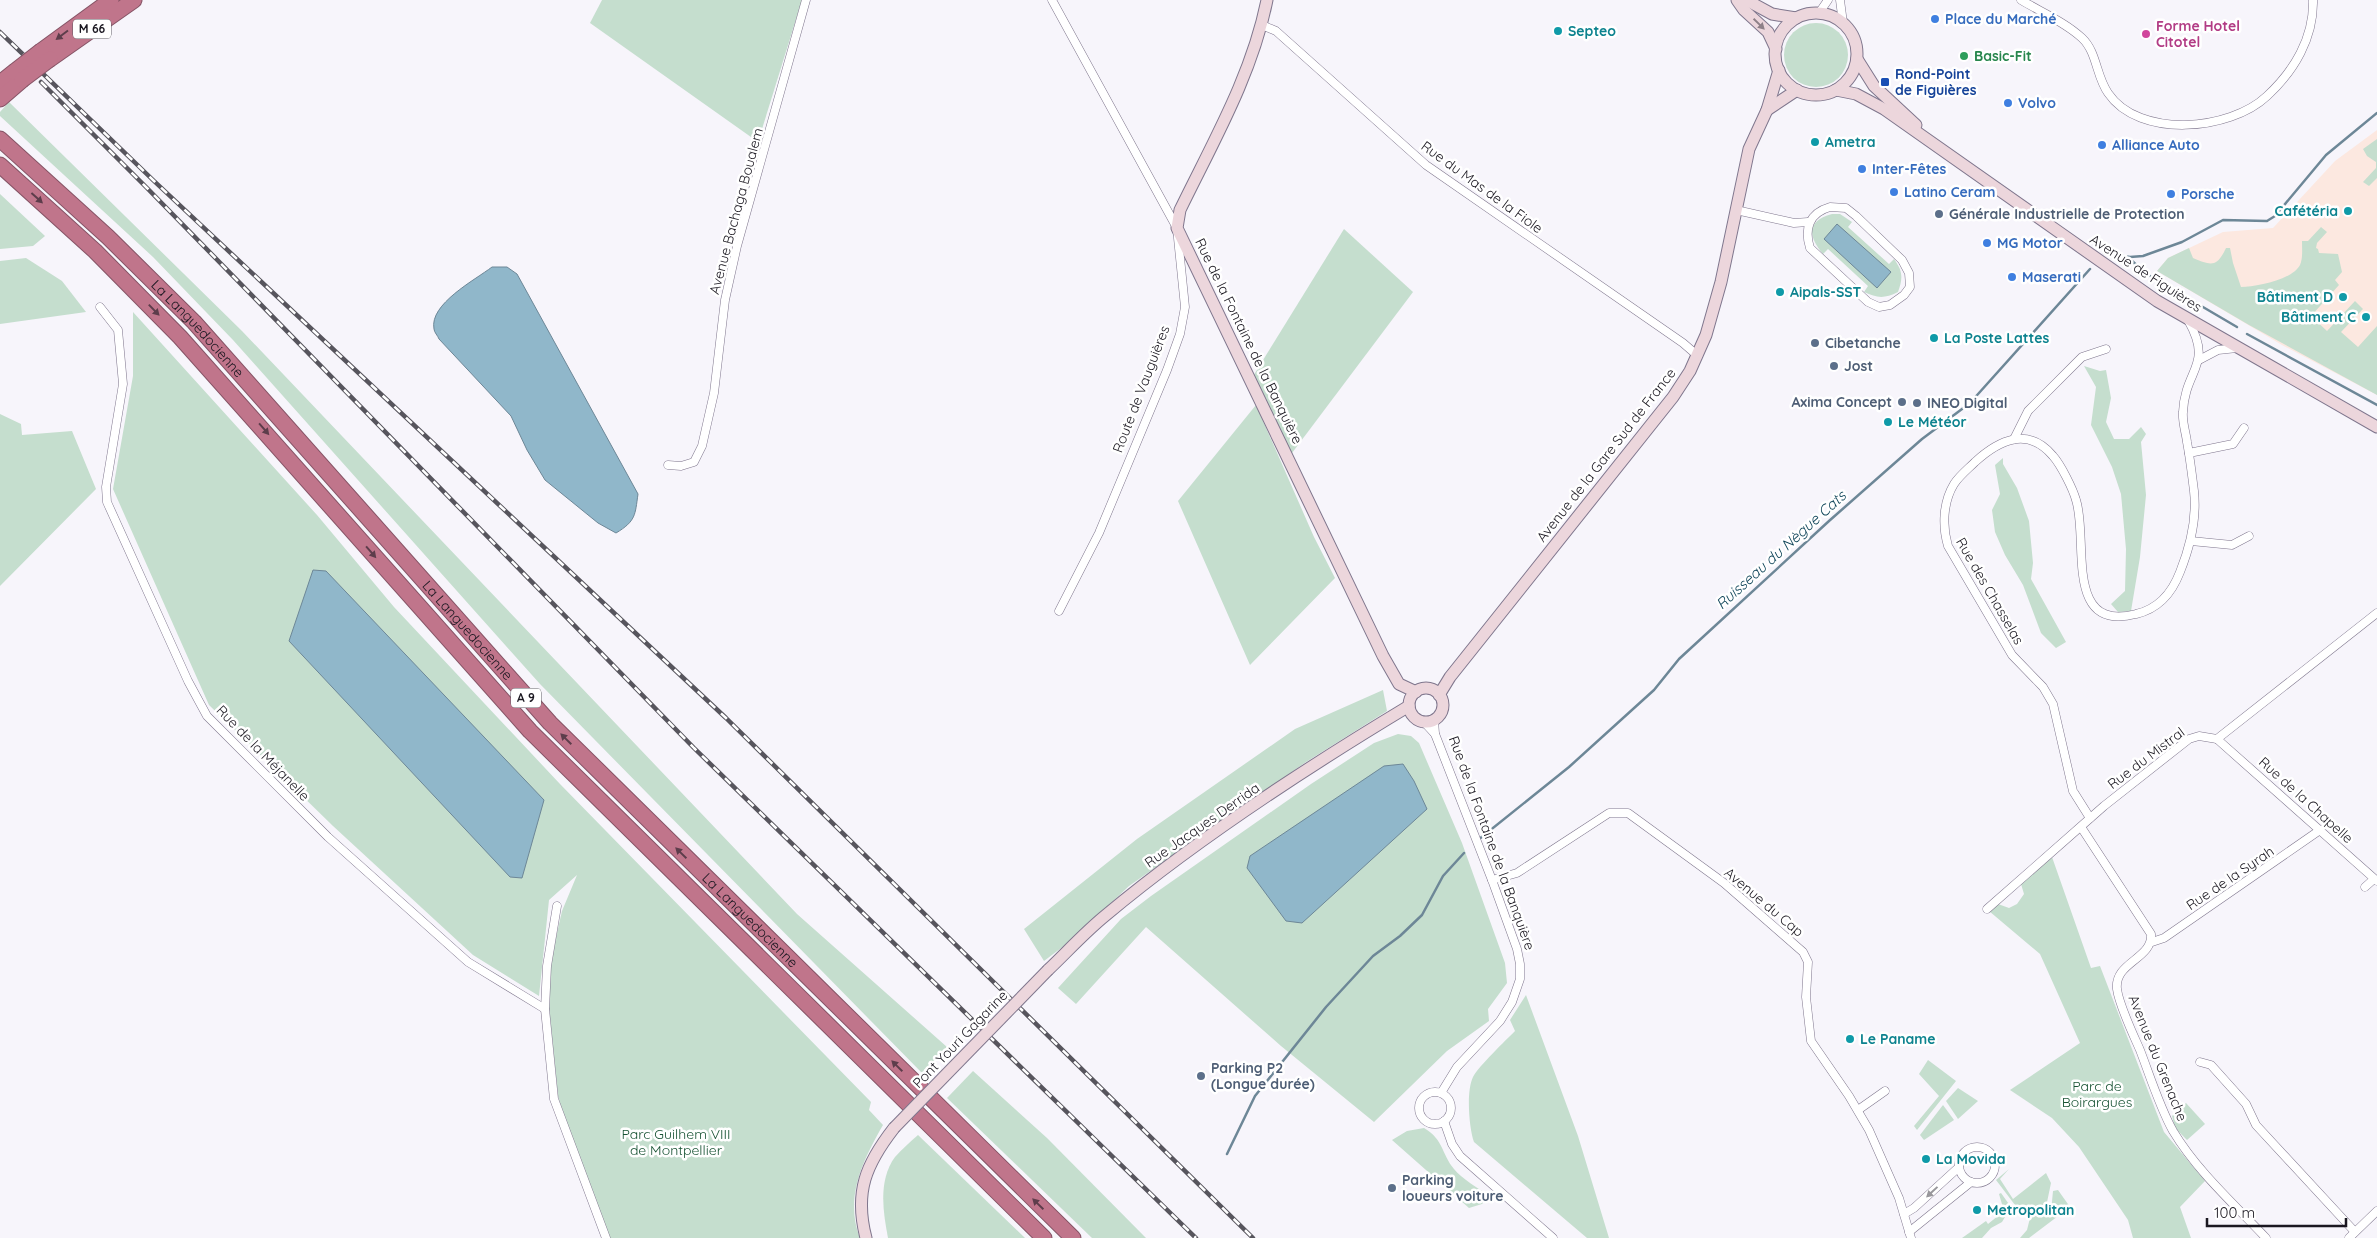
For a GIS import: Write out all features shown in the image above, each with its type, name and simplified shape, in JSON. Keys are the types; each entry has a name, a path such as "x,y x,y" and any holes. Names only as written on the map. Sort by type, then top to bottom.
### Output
{"highway":[{"name":"M 66","path":"0,99 18,76 111,0"},
{"name":"M 66","path":"45,55 134,0"},
{"name":"M 66","path":"0,83 18,76"},
{"name":"La Languedocienne","path":"0,139 108,237 194,322 550,723 1073,1238"},
{"name":"La Languedocienne","path":"0,165 94,251 186,344 530,731 1044,1238"}],"street":[{"name":"Avenue Bachaga Boualem","path":"668,464 681,466 694,462 702,446 714,392 726,300 737,246 806,0"},
{"name":"Rue de la Fontaine de la Banquière","path":"1052,0 1177,228 1383,656 1399,684 1416,692"},
{"name":"Route de Vauguières","path":"1059,611 1100,533 1168,370 1180,334 1185,307 1177,228 1180,210 1252,58 1267,0"},
{"path":"1819,13 1828,0"},
{"path":"1840,0 1843,24"},
{"path":"2021,0 2084,40 2092,54 2107,91 2118,104 2148,119 2164,123 2192,125 2226,118 2247,109 2262,100 2286,77 2301,52 2310,28 2313,0"},
{"path":"1738,1 1748,1 1772,14 1796,18"},
{"path":"1738,1 1744,10 1768,32 1776,49 1779,70 1790,85 1797,90 1810,94 1824,94 1836,90 1846,82 1854,71 1857,58 1854,39 1843,24 1832,16 1819,13 1807,14 1796,18 1783,31 1776,49"},
{"name":"Rue du Mas de la Fiole","path":"1262,25 1276,31 1426,165 1683,343 1698,356"},
{"name":"Avenue de Figuières","path":"1857,58 1866,76 1874,86 1917,126 1922,135"},
{"name":"Avenue de la Gare Sud de France","path":"1435,692 1450,677 1673,397 1698,356 1711,320 1749,149 1767,110 1779,70"},
{"path":"1767,110 1797,90"},
{"name":"Avenue de Figuières","path":"1836,90 1856,94 1875,103 2100,262 2186,318 2377,427"},
{"path":"1736,210 1794,223 1808,222 1824,208 1836,206 1846,208 1902,260 1909,273 1910,287 1904,296 1890,305 1880,307 1868,302 1810,248 1807,238 1808,222"},
{"name":"Rue de la Méjanelle","path":"100,307 118,330 123,384 106,487 107,502 188,681 207,716 328,837 468,962 545,1009"},
{"path":"2106,350 2082,357 2028,411 2014,439 2034,441 2044,447 2054,457 2076,499 2083,579 2088,596 2100,613 2107,616 2127,617 2151,609 2175,586 2190,541 2195,503 2182,413 2189,380 2199,360 2199,342 2186,318"},
{"path":"2199,360 2218,350 2238,348"},
{"name":"Avenue de Figuières","path":"2338,404 2377,421"},
{"path":"2189,453 2233,444 2244,428"},
{"name":"Rue des Chasselas","path":"2014,439 2002,442 1961,475 1954,485 1944,514 1945,536 1956,560 2012,655 2043,686 2053,704 2073,791 2090,818"},
{"path":"2190,541 2232,545 2249,536"},
{"path":"2217,739 2377,613"},
{"path":"1420,690 1435,692 1442,700 1442,712 1424,720 1409,706 1416,692 1420,690"},
{"name":"Rue Jacques Derrida","path":"1048,970 1104,917 1139,888 1229,823 1356,738 1409,706"},
{"name":"Rue Jacques Derrida","path":"1385,720 1424,720"},
{"name":"Rue de la Fontaine de la Banquière","path":"1424,720 1435,734 1492,880 1517,949 1520,971 1517,992 1500,1021 1457,1067 1441,1093"},
{"name":"Rue du Mistral","path":"1987,909 2090,818 2189,739 2199,736 2217,739"},
{"name":"Rue de la Chapelle","path":"2217,739 2376,880"},
{"name":"Avenue du Cap","path":"1492,880 1517,873 1609,813 1628,813 1724,883 1804,952 1808,962 1806,997 1811,1041 1858,1110 1874,1142 1904,1214 1910,1235"},
{"path":"2081,827 2151,934 2152,942"},
{"name":"Rue de la Syrah","path":"2152,942 2164,938 2320,830"},
{"path":"2365,887 2376,880"},
{"path":"557,906 547,966 545,1009 554,1099 606,1238"},
{"name":"Avenue du Grenache","path":"2152,942 2118,976 2117,989 2133,1034 2173,1131 2207,1176 2266,1238"},
{"name":"Pont Youri Gagarine","path":"866,1238 861,1210 863,1182 868,1165 878,1149 894,1128 1048,970"},
{"path":"2200,1062 2211,1065 2246,1104 2256,1125 2352,1235 2377,1211"},
{"path":"1858,1110 1886,1091"},
{"path":"1432,1092 1441,1093 1449,1099 1451,1109 1444,1121 1439,1123 1428,1122 1424,1119 1419,1110 1423,1097 1432,1092"},
{"path":"1444,1121 1452,1144 1460,1156 1553,1238"},
{"path":"1904,1214 1914,1208 1959,1167 1964,1152 1972,1147 1983,1147 1991,1153 1996,1166 1992,1176 1985,1182 1972,1182 1963,1177 1959,1167"},
{"path":"1910,1235 1972,1182"}],"shaded area":[{"path":"2377,130 2377,395 2282,345 2157,271 2168,258 2223,232 2273,228 2335,161"}],"green space":[{"path":"602,0 802,0 758,142 590,23"},
{"path":"1810,23 1822,23 1839,32 1846,43 1848,55 1846,67 1839,78 1822,87 1810,87 1798,82 1789,73 1784,61 1784,49 1789,37 1798,28"},
{"path":"9,102 242,331 797,914 947,1047 922,1073 540,684 233,340 153,257 0,116 0,112"},
{"path":"2377,139 2377,178 2369,186 2363,182 2376,168 2376,162 2367,156 2363,149"},
{"path":"0,194 45,236 33,246 0,249"},
{"path":"1832,214 1840,214 1852,222 1848,227 1889,264 1894,259 1901,275 1898,292 1881,297 1864,292 1868,286 1828,249 1823,254 1814,241 1812,230 1818,221"},
{"path":"2321,227 2327,232 2317,243 2316,248 2319,253 2338,254 2342,272 2335,280 2339,285 2311,316 2327,331 2355,301 2363,309 2341,332 2358,347 2377,326 2377,395 2249,325 2157,271 2168,258 2189,248 2193,258 2213,263 2220,259 2226,248 2230,248 2241,287 2273,282 2290,275 2296,270 2302,259 2302,241 2308,241"},
{"path":"1344,229 1413,292 1289,457 1252,378"},
{"path":"26,258 62,281 86,312 0,324 0,261"},
{"name":"Parc Guilhem VIII de Montpellier","path":"133,312 317,515 394,607 560,784 871,1102 869,1110 883,1125 863,1166 855,1194 854,1208 860,1238 610,1238 565,1122 558,1096 549,1009 551,959 562,911 577,875 549,900 539,996 473,955 333,826 209,705 113,489 133,376"},
{"path":"2084,366 2100,371 2106,370 2111,398 2106,422 2114,439 2129,439 2141,427 2146,434 2141,442 2146,495 2140,557 2131,611 2118,612 2111,604 2125,591 2126,549 2121,494 2112,467 2091,425 2096,387"},
{"path":"1256,405 1314,537 1335,578 1250,665 1178,501"},
{"path":"0,414 21,424 22,435 72,431 96,489 0,586"},
{"path":"2003,458 2003,464 2017,488 2029,521 2033,563 2031,579 2066,642 2056,648 2041,633 2023,585 2005,555 1995,532 1992,510 2000,494 1995,465"},
{"path":"1383,690 1387,711 1306,762 1129,886 1073,939 1044,961 1024,929 1137,839 1295,729"},
{"path":"1398,734 1411,736 1419,743 1462,843 1505,963 1507,983 1488,1009 1489,1021 1447,1051 1374,1122 1281,1046 1146,927 1076,1004 1058,988 1121,919 1151,896 1311,784 1374,743"},
{"name":"Parc de Boirargues","path":"2052,857 2091,968 2100,966 2164,1132 2205,1181 2180,1207 2191,1238 2133,1238 2128,1220 2079,1147 2052,1118 2010,1090 2080,1043 2040,954 1989,911 1998,904 2009,908 2017,904 2024,894 2021,884"},
{"path":"1526,995 1578,1136 1609,1238 1587,1238 1474,1142 1469,1110 1473,1077 1486,1060 1515,1031 1510,1020"},
{"path":"1928,1060 1956,1081 1917,1130 1914,1126 1939,1096 1919,1074"},
{"path":"973,1071 1047,1138 1146,1238 1092,1238 947,1098"},
{"path":"1958,1088 1978,1101 1958,1119 1946,1101"},
{"path":"2186,1103 2205,1124 2187,1140 2175,1128 2172,1116"},
{"path":"1943,1105 1954,1120 1924,1140 1920,1135"},
{"path":"1424,1128 1439,1142 1457,1173 1489,1196 1482,1204 1469,1208 1392,1140 1407,1131"},
{"path":"918,1135 1025,1238 888,1238 883,1196 886,1176 895,1157"},
{"path":"2009,1169 2000,1179 2013,1199 2046,1173 2051,1183 2046,1207 2027,1211 2023,1206 2015,1205 1996,1180"},
{"path":"2058,1190 2070,1207 2029,1238 2020,1238 2027,1230 2031,1214 2044,1210 2051,1212 2053,1191"},
{"path":"2001,1193 2011,1207 2002,1222 1991,1228 1982,1238 1962,1238 1986,1221 1988,1224 2004,1211 1999,1194"}],"water":[{"path":"1837,224 1891,272 1877,288 1824,239"},
{"path":"492,267 507,267 517,274 638,494 631,521 616,533 598,523 545,480 527,450 511,416 439,339 434,329 434,320 446,302"},
{"path":"313,570 326,571 544,800 522,878 510,877 289,641"},
{"path":"1403,764 1414,781 1427,809 1302,923 1286,921 1247,868 1250,856 1384,766"}],"waterway":[{"name":"Ruisseau du Nègue Cats","path":"2104,253 2130,257 2143,256 2182,242 2223,220 2267,221 2275,216 2326,155 2377,113"},
{"path":"2130,259 2145,273 2237,327"},
{"name":"Ruisseau du Nègue Cats","path":"1478,840 1569,767 1654,690 1679,659 1829,521 1922,439 1970,403 2090,269"},
{"path":"2247,334 2377,405"},
{"name":"Ruisseau du Nègue Cats","path":"1227,1154 1255,1096 1326,1007 1373,956 1400,936 1422,915 1443,876 1464,853"}],"railway":[{"path":"0,32 154,181 726,718 1253,1238"},
{"path":"41,82 694,748 1196,1238"}],"place":[{"name":"Place du Marché","path":"1935,19"},
{"name":"Septeo","path":"1558,31"},
{"name":"Forme Hotel Citotel","path":"2146,34"},
{"name":"Basic-Fit","path":"1964,56"},
{"name":"Rond-Point de Figuières","path":"1885,82"},
{"name":"Volvo","path":"2008,103"},
{"name":"Ametra","path":"1815,142"},
{"name":"Alliance Auto","path":"2102,145"},
{"name":"Inter-Fêtes","path":"1862,169"},
{"name":"Latino Ceram","path":"1894,192"},
{"name":"Porsche","path":"2171,194"},
{"name":"Cafétéria","path":"2348,211"},
{"name":"Générale Industrielle de Protection","path":"1939,214"},
{"name":"MG Motor","path":"1987,243"},
{"name":"Maserati","path":"2012,277"},
{"name":"Aipals-SST","path":"1780,292"},
{"name":"Bâtiment D","path":"2343,297"},
{"name":"Bâtiment C","path":"2366,317"},
{"name":"La Poste Lattes","path":"1934,338"},
{"name":"Cibetanche","path":"1815,343"},
{"name":"Jost","path":"1834,366"},
{"name":"Axima Concept","path":"1902,402"},
{"name":"INEO Digital","path":"1917,403"},
{"name":"Le Météor","path":"1888,422"},
{"name":"Le Paname","path":"1850,1039"},
{"name":"Parking P2 (Longue durée)","path":"1201,1076"},
{"name":"La Movida","path":"1926,1159"},
{"name":"Parking loueurs voiture","path":"1392,1188"},
{"name":"Metropolitan","path":"1977,1210"}]}
